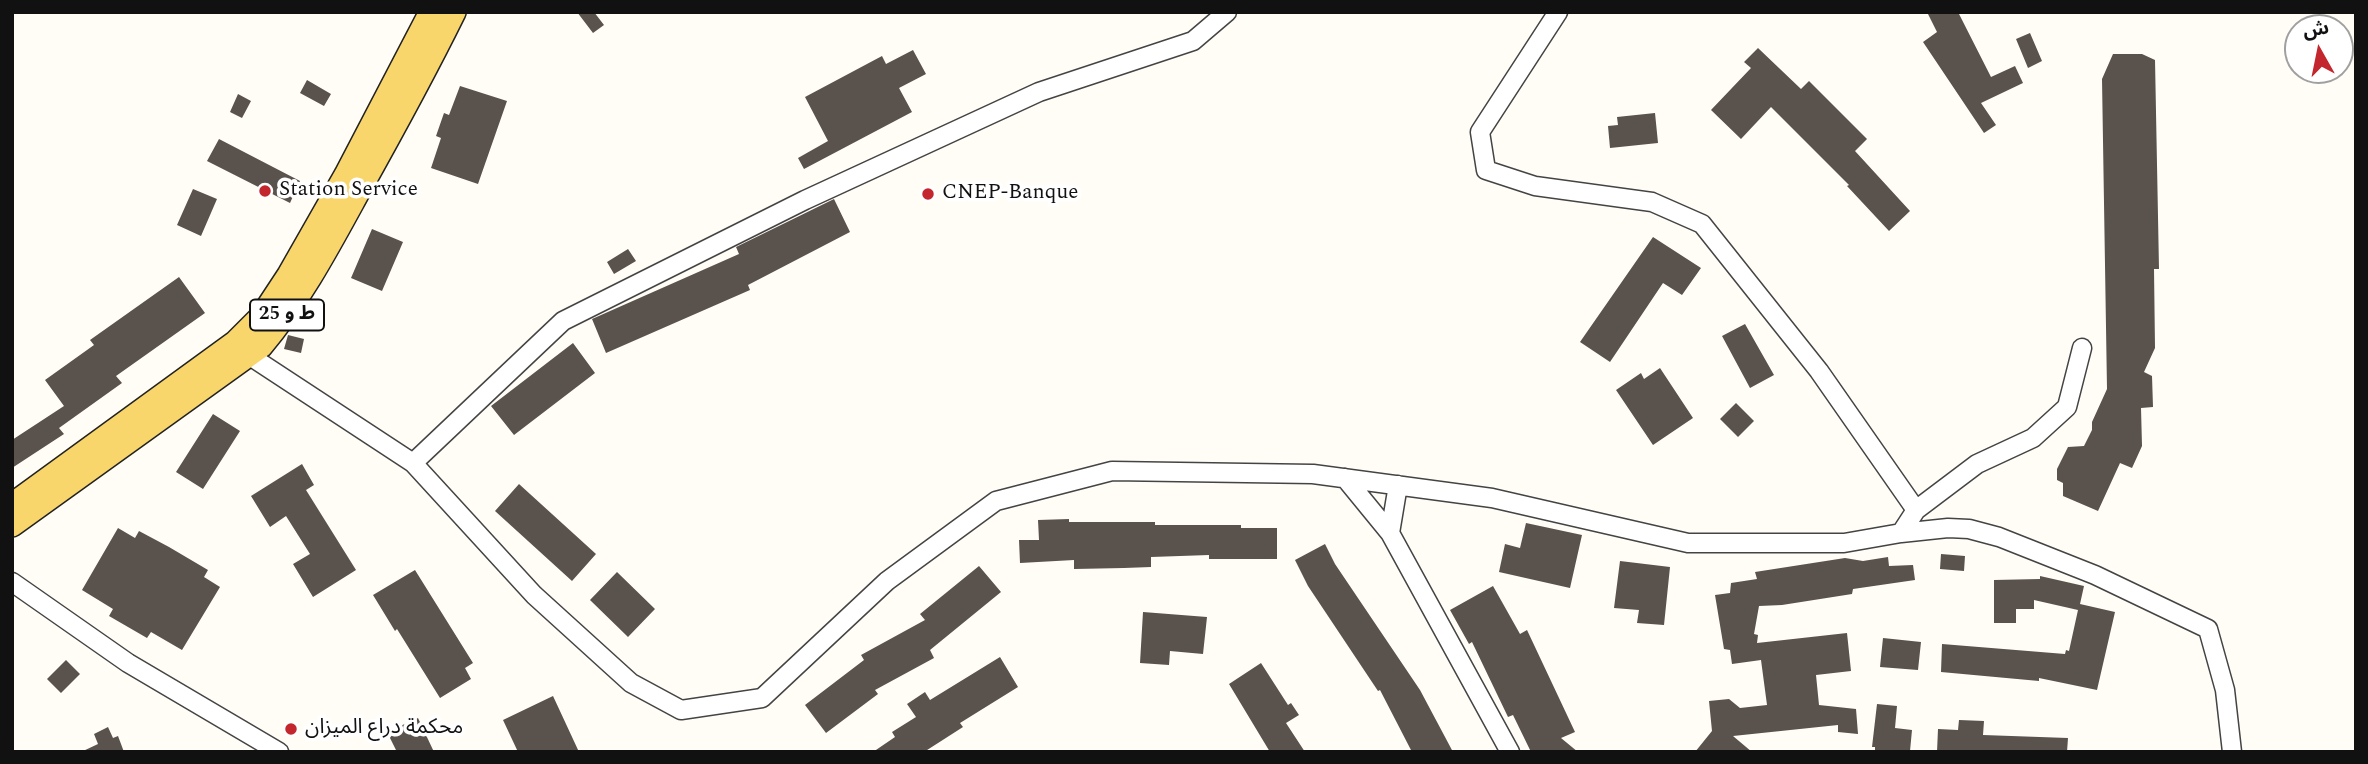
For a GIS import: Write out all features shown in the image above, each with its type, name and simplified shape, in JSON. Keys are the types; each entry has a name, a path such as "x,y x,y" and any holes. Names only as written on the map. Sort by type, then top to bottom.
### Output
{"main road":[{"path":"12,505 236,342 262,316 289,275 346,175 431,12"},
{"name":"ط و 25","path":"12,525 250,356 286,318 422,78 454,12"}],"street":[{"path":"413,463 563,321 805,200 1038,92 1193,41 1227,12"},
{"path":"1558,12 1480,132 1486,170 1535,186 1652,202 1702,225 1819,371 1916,510"},
{"path":"1901,533 1916,510 1977,464 2033,438 2067,407 2082,348"},
{"path":"250,356 413,463 534,595 631,683 681,710 762,698 887,581 996,501 1112,471 1312,474 1492,498 1688,543 1844,543 1948,528 1969,529 1999,537 2095,575 2208,629 2225,691 2232,752"},
{"path":"1345,478 1390,533 1510,752"},
{"path":"1390,533 1398,485"},
{"path":"12,582 128,663 279,752"}],"building":[{"path":"577,12 594,12 604,25 593,33"},
{"path":"1927,12 1958,12 1991,77 2015,66 2023,83 1981,103 1996,125 1984,133 1923,42 1937,32"},
{"path":"2030,33 2042,61 2028,68 2016,39"},
{"path":"1758,48 1801,89 1809,81 1867,139 1855,151 1910,211 1889,231 1847,186 1849,185 1771,107 1741,139 1711,110 1751,68 1744,62"},
{"path":"913,50 926,74 899,88 912,112 804,169 798,158 828,141 805,97 882,56 886,64"},
{"path":"2113,54 2142,54 2155,60 2159,269 2154,269 2155,348 2144,372 2152,376 2153,407 2141,408 2142,446 2132,468 2120,463 2098,511 2063,496 2063,483 2057,480 2057,469 2068,447 2084,446 2107,389 2102,79"},
{"path":"307,80 331,94 324,106 300,93"},
{"path":"460,86 507,101 478,184 431,168 441,138 436,136 444,113 449,115"},
{"path":"238,94 251,101 242,118 230,112"},
{"path":"1655,113 1658,143 1610,148 1608,126 1618,125 1617,117"},
{"path":"219,139 300,181 290,203 207,161"},
{"path":"193,189 217,199 201,236 177,225"},
{"path":"834,199 850,232 748,285 750,290 606,353 592,319 739,254 736,247"},
{"path":"372,229 403,242 382,291 351,278"},
{"path":"1653,237 1701,268 1682,295 1663,283 1610,362 1580,342"},
{"path":"628,249 636,261 614,274 607,262"},
{"path":"179,277 205,313 116,376 122,383 59,428 64,434 12,468 12,440 64,406 45,380 94,345 90,340"},
{"path":"1745,324 1774,375 1750,388 1722,336"},
{"path":"288,335 304,339 301,353 284,349"},
{"path":"573,343 595,373 514,435 491,406"},
{"path":"1660,368 1693,418 1653,445 1616,390 1641,373 1644,379"},
{"path":"1736,403 1754,421 1738,437 1720,419"},
{"path":"213,414 240,431 203,489 176,472"},
{"path":"302,464 314,485 306,490 356,570 313,597 293,564 310,554 286,516 270,527 251,496"},
{"path":"519,484 596,554 572,581 495,511"},
{"path":"1069,519 1069,522 1155,522 1155,525 1241,525 1241,528 1277,528 1277,559 1209,559 1209,555 1151,557 1151,567 1074,569 1074,560 1020,563 1019,540 1039,540 1038,520"},
{"path":"1526,523 1582,535 1570,588 1499,572 1505,544 1520,548"},
{"path":"118,528 135,538 139,531 169,547 208,570 204,577 220,587 182,650 151,632 147,638 109,616 113,609 82,590"},
{"path":"1325,544 1335,564 1420,690 1453,752 1412,752 1380,690 1378,691 1308,586 1295,560"},
{"path":"1941,554 1965,556 1964,571 1940,569"},
{"path":"1888,557 1889,566 1913,565 1915,580 1853,589 1852,594 1759,606 1754,634 1758,635 1757,643 1847,633 1851,671 1816,675 1819,705 1856,709 1858,734 1838,732 1838,725 1733,736 1752,752 1695,752 1712,731 1709,701 1729,699 1740,708 1767,705 1761,660 1732,664 1730,650 1724,649 1715,595 1730,593 1731,583 1757,579 1755,572 1845,558 1863,561"},
{"path":"1620,561 1670,567 1664,625 1637,623 1639,610 1614,608"},
{"path":"979,566 1001,592 930,650 934,658 875,690 878,694 826,733 805,705 864,660 861,655 925,620 920,614"},
{"path":"415,570 473,663 465,668 471,679 440,698 373,595"},
{"path":"617,572 655,609 628,637 590,600"},
{"path":"2040,576 2084,586 2080,604 2115,612 2097,690 2039,678 2039,681 1941,672 1942,644 2065,654 2066,650 2069,651 2078,610 2034,600 2034,609 2016,609 2016,623 1994,623 1994,580 2040,579"},
{"path":"1493,586 1520,634 1527,630 1575,732 1561,738 1578,752 1531,752 1513,715 1508,717 1472,642 1469,644 1450,610"},
{"path":"1143,612 1207,617 1203,654 1170,651 1169,665 1140,663"},
{"path":"1883,638 1921,642 1918,670 1880,667"},
{"path":"1000,657 1018,687 960,723 963,727 924,752 873,752 895,737 892,732 916,717 907,704 925,692 930,700"},
{"path":"66,660 80,674 61,693 47,679"},
{"path":"1261,663 1288,705 1291,703 1299,715 1286,723 1305,752 1270,752 1229,684"},
{"path":"553,696 579,752 518,752 503,720"},
{"path":"1877,704 1897,706 1895,728 1912,730 1910,751 1875,752 1875,747 1872,747"},
{"path":"418,718 434,752 397,752 387,732"},
{"path":"1959,720 1984,721 1983,735 2068,738 2067,752 1937,752 1938,729 1958,730"},
{"path":"108,727 113,738 118,736 124,752 81,752 98,744 94,734"}],"place":[{"name":"Station Service","path":"265,191"},
{"name":"CNEP-Banque","path":"928,194"},
{"name":"محكمة دراع الميزان","path":"291,729"}]}
